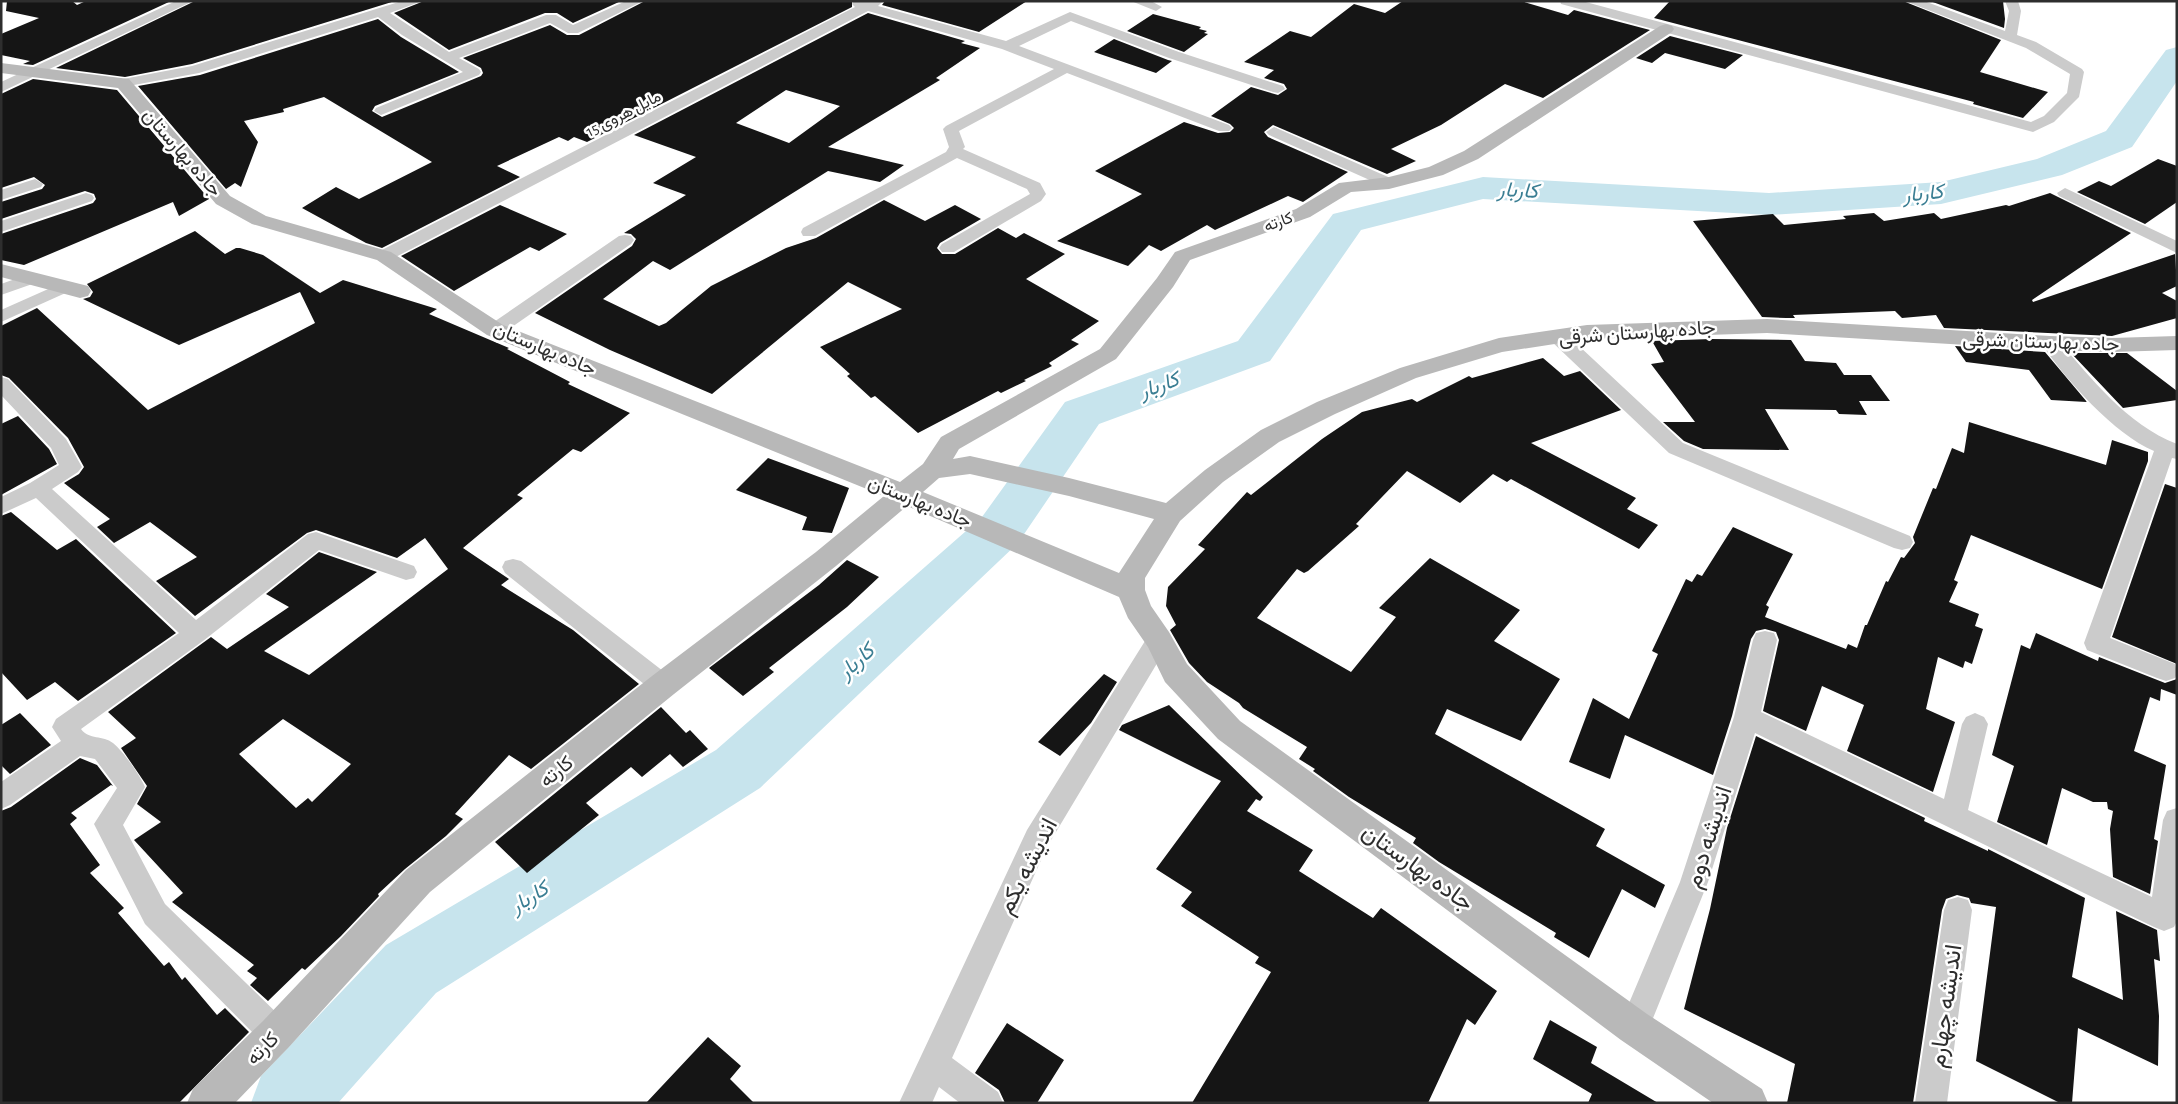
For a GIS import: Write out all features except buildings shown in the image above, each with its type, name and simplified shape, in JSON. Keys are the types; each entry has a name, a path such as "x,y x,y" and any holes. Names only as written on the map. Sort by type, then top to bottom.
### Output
{"street":[{"path":"1,88 187,1"},
{"path":"1,68 123,83 194,70 416,1"},
{"path":"448,57 551,18 573,30 637,1"},
{"path":"847,1 872,4 1007,46 1224,128"},
{"path":"1137,1 1156,7"},
{"path":"1566,1 2032,128 2049,119 2074,94 2077,72 2031,45 1912,1"},
{"path":"2010,37 2015,11 2011,1"},
{"name":"مایل هروی 15","path":"384,256 872,4"},
{"path":"380,111 474,72 407,32 381,13"},
{"path":"1007,46 1070,16 1174,55 1278,88"},
{"name":"کارته","path":"207,1103 276,1034 418,881 663,684 826,559 904,495 932,470 950,443 1108,354 1165,282 1182,256 1303,213 1346,187 1388,183 1436,170 1471,155 1666,29"},
{"path":"809,232 955,151 957,147 950,132 951,129 1066,68"},
{"name":"جاده بهارستان","path":"123,83 223,200 259,220 384,256 495,330 956,515 1131,590 1138,610 1159,640 1176,672 1229,730 1634,1027 1748,1103"},
{"path":"1274,132 1388,183"},
{"path":"948,248 1035,198 1038,194 1034,186 955,151"},
{"path":"1,195 35,184"},
{"path":"2065,193 2177,248"},
{"path":"1,227 86,198"},
{"path":"495,330 625,240"},
{"path":"1,270 72,289"},
{"path":"1,290 32,278"},
{"path":"1,317 72,289"},
{"name":"جاده بهارستان شرقی","path":"1163,526 1214,476 1270,436 1326,408 1408,373 1499,345 1607,331 1767,326 2050,343 2112,345 2177,342"},
{"path":"1558,336 1676,448 1902,542"},
{"path":"2050,343 2100,401 2121,420 2171,450 2096,643 2166,671"},
{"path":"1,383 59,444 70,467 38,488 1,506"},
{"path":"932,470 970,465 1070,487 1163,526 1131,577 1131,590"},
{"path":"38,488 195,634"},
{"path":"276,1034 155,914 108,824 132,787 103,750 77,744 65,727 195,634 316,540 406,572"},
{"path":"513,567 663,684"},
{"name":"اندیشه یکم","path":"915,1103 1037,839 1159,640"},
{"name":"اندیشه دوم","path":"1634,1027 1694,882 1746,717 1765,640"},
{"path":"1746,717 1954,814 2164,917 2177,820"},
{"path":"1954,814 1975,724"},
{"path":"1,797 77,744"},
{"name":"اندیشه چهارم","path":"1931,1103 1958,910"},
{"path":"933,1064 988,1103"}],"waterway":[{"name":"کاربار","path":"288,1103 411,969 738,769 1000,530 1082,413 1254,351 1347,222 1483,188 1769,204 1941,193 2049,167 2119,139 2177,57"}]}
